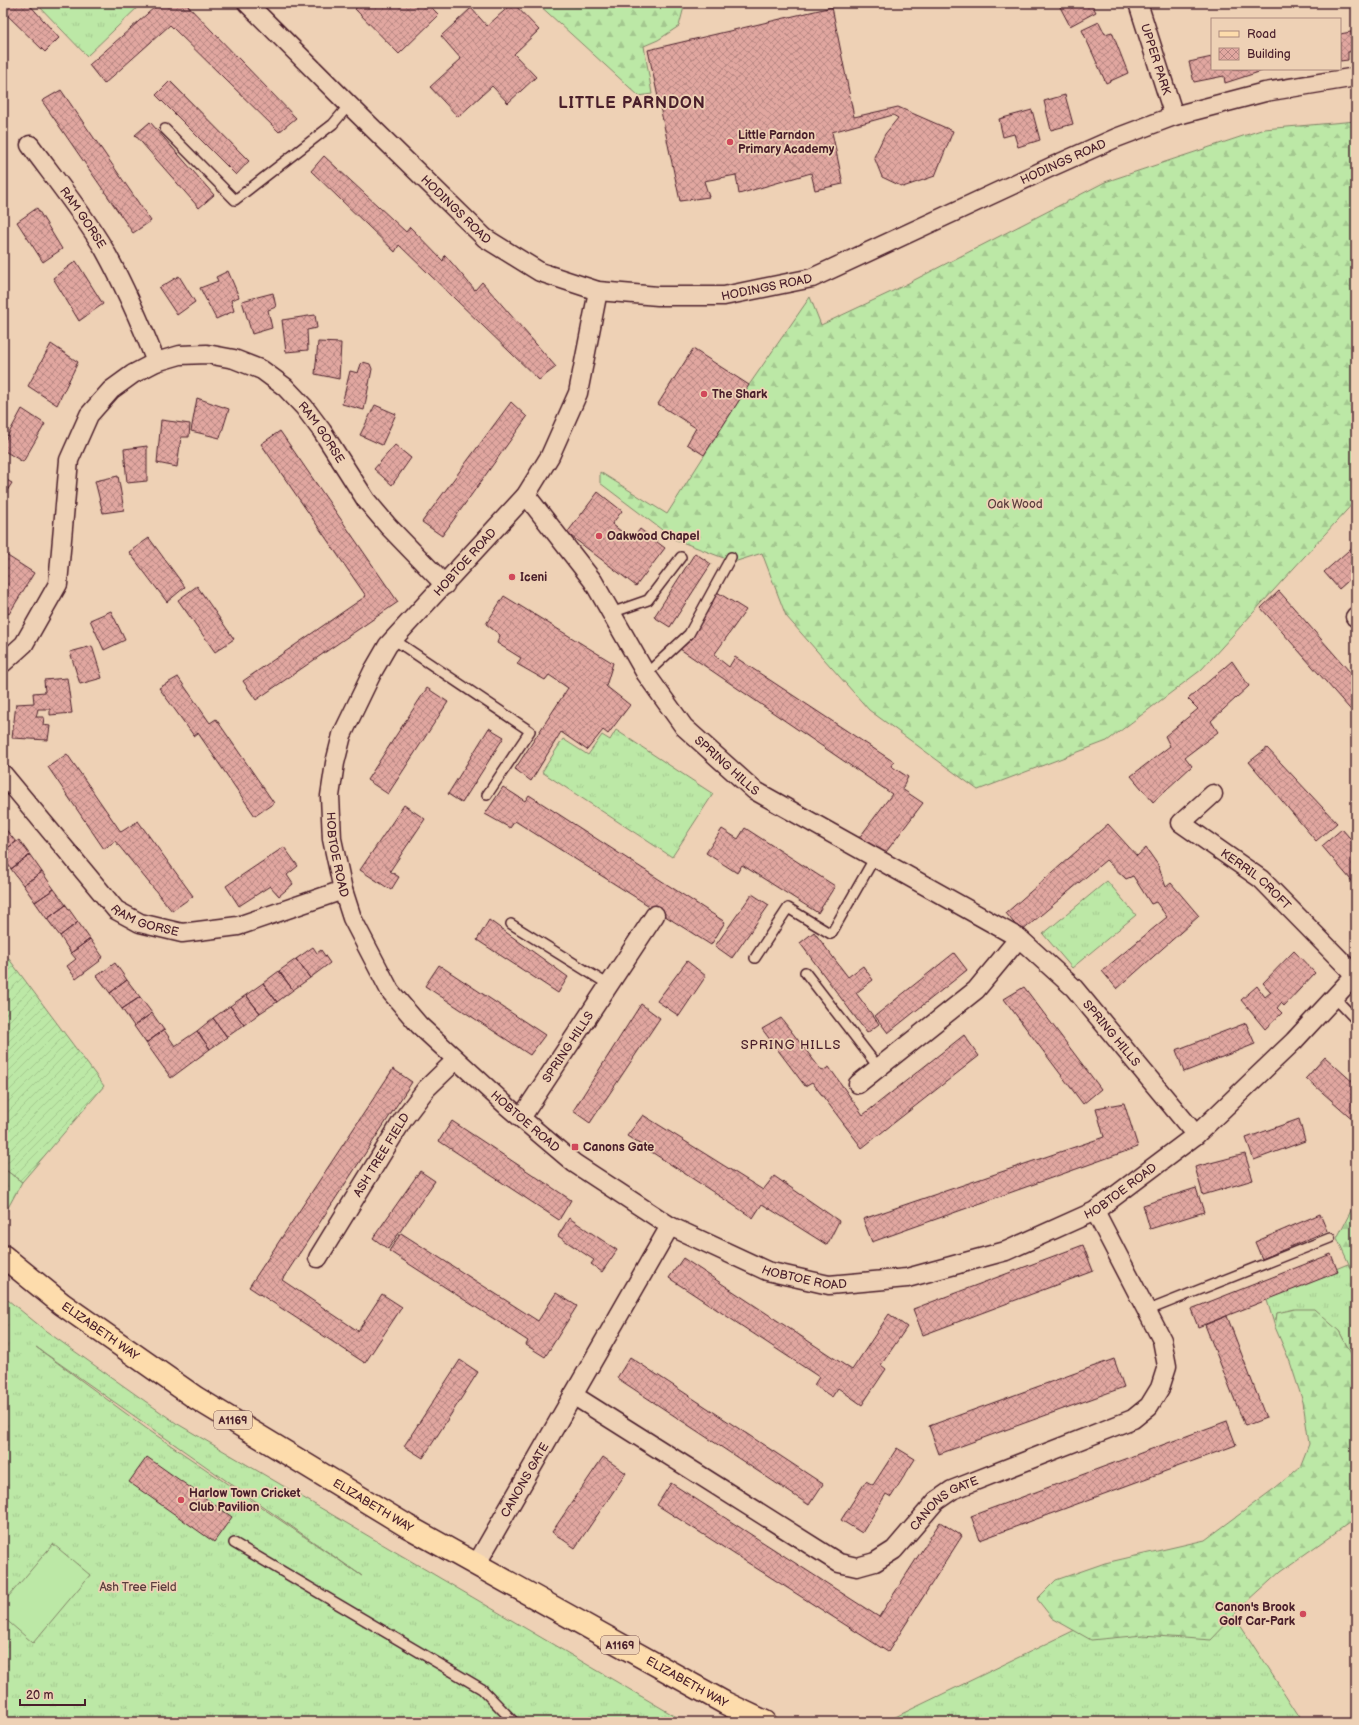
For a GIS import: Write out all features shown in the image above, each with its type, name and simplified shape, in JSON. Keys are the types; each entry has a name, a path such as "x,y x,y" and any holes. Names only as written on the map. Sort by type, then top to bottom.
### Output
{"main road":[{"name":"ELIZABETH WAY","path":"3,1256 62,1304 196,1398 407,1526 476,1566 725,1703 765,1722"}],"street":[{"name":"HODINGS ROAD","path":"247,3 349,106 485,238 540,272 598,291 658,296 724,296 812,278 1051,167 1116,138 1174,116 1266,92 1356,77"},
{"name":"UPPER PARK","path":"1138,3 1174,116"},
{"name":"RAM GORSE","path":"30,145 82,216 104,249 142,324 156,362"},
{"name":"HOBTOE ROAD","path":"598,291 578,393 550,456 526,495 445,585 393,639 373,671 355,707 342,735 335,763 330,796 332,839 343,890 352,918 390,991 419,1025 456,1060 574,1163 670,1226 767,1271 829,1285 906,1278 1006,1251 1095,1211 1196,1135 1294,1041 1356,975"},
{"name":"RAM GORSE","path":"3,663 24,644 58,584 69,460 89,414 111,390 133,374 156,362 180,355 207,354 234,359 262,370 285,387 322,431 366,500 388,526 445,585"},
{"name":"SPRING HILLS","path":"526,495 593,581 646,674 684,727 754,790 1019,938 1074,988 1196,1135"},
{"name":"RAM GORSE","path":"3,774 116,910 140,923 182,933 238,926 343,890"},
{"name":"KERRIL CROFT","path":"1213,794 1180,822 1261,879 1356,975"},
{"name":"SPRING HILLS","path":"521,1118 655,915"},
{"path":"858,1084 976,990 1019,938"},
{"name":"ASH TREE FIELD","path":"318,1258 404,1118 426,1089 456,1060"},
{"name":"CANONS GATE","path":"573,1394 839,1563 857,1566 875,1562 894,1550 936,1501 952,1490 1133,1419 1149,1406 1160,1388 1166,1366 1162,1340 1095,1211"},
{"name":"CANONS GATE","path":"476,1566 670,1226"}],"lane":[{"path":"166,129 235,200 333,124 349,106"},
{"path":"611,613 648,600 681,557"},
{"path":"646,674 689,634 731,558"},
{"path":"393,639 530,731 487,795"},
{"path":"755,958 788,908 831,934 875,857"},
{"path":"511,924 609,985"},
{"path":"805,972 879,1068"},
{"path":"1334,997 1356,1020"},
{"path":"1146,1311 1330,1238"},
{"path":"234,1543 482,1689 514,1722"}],"green space":[{"path":"36,3 142,3 87,56"},
{"path":"537,3 685,3 679,26 658,40 644,46 652,94 639,96"},
{"name":"Oak Wood","path":"1356,121 1356,500 1201,670 1107,741 978,790 869,710 786,616 762,553 734,562 674,539 600,483 600,472 667,514 749,385 810,297 821,325 889,293 1105,182 1264,129"},
{"path":"616,730 713,794 672,857 542,772 563,739 588,755 602,735 610,740"},
{"path":"1107,881 1136,915 1072,968 1043,934"},
{"path":"3,951 104,1086 22,1182 3,1168"},
{"path":"3,1168 22,1182 4,1215 3,1214"},
{"path":"1356,1201 1356,1279 1337,1238"},
{"path":"1348,1264 1356,1279 1356,1363 1339,1331 1277,1313 1275,1327 1266,1297"},
{"name":"Ash Tree Field","path":"3,1296 46,1331 176,1423 685,1722 3,1722","holes":["36,1347 362,1576 147,1429"]},
{"path":"1295,1309 1314,1309 1339,1331 1356,1363 1356,1518 1281,1571 1248,1601 1211,1640 1143,1635 1091,1640 1052,1618 1037,1599 1056,1580 1105,1563 1205,1540 1275,1488 1300,1467 1309,1444 1303,1402 1290,1362 1275,1327 1277,1313"},
{"path":"53,1544 90,1575 33,1643 3,1617 3,1603"},
{"path":"1203,1568 1303,1722 885,1722"}],"building":[{"path":"3,3 28,3 59,38 45,52 3,11"},
{"path":"152,3 185,3 296,118 279,132 170,25 104,84 89,65 155,7"},
{"path":"362,3 427,3 439,15 399,54 355,9"},
{"path":"513,3 539,30 514,54 536,77 508,103 492,86 458,117 430,87 461,59 441,36 471,8 487,26"},
{"path":"1068,3 1091,3 1096,12 1070,26 1060,7"},
{"path":"832,7 854,117 898,107 953,131 935,176 903,187 882,177 874,157 885,134 898,118 893,115 832,132 843,184 815,190 811,173 739,194 736,175 704,181 709,197 680,201 648,50"},
{"path":"1099,22 1105,34 1112,32 1128,73 1106,83 1082,30"},
{"path":"1356,31 1356,51 1348,52 1348,60 1341,61 1341,34"},
{"path":"1211,57 1211,70 1262,71 1225,83 1224,76 1194,82 1189,62"},
{"path":"170,81 249,161 236,175 156,95"},
{"path":"61,90 151,221 133,233 42,101"},
{"path":"1065,95 1073,124 1051,130 1044,101"},
{"path":"1032,110 1040,140 1018,147 1014,134 1003,137 999,119"},
{"path":"150,122 214,195 199,208 135,135"},
{"path":"324,156 406,232 410,227 443,261 445,255 475,290 482,282 556,367 539,380 399,245 395,252 311,171"},
{"path":"37,208 62,249 43,262 17,222"},
{"path":"76,261 103,304 79,321 53,278"},
{"path":"228,271 239,297 231,300 234,311 216,319 200,288 218,281 216,277"},
{"path":"179,276 195,302 177,315 159,288"},
{"path":"273,293 276,307 268,310 272,328 252,334 242,301"},
{"path":"315,315 317,328 307,330 308,350 286,352 282,320"},
{"path":"318,342 341,343 339,379 315,374"},
{"path":"51,344 78,362 57,405 28,386"},
{"name":"The Shark","path":"693,349 749,385 704,455 687,444 696,428 658,404"},
{"path":"363,362 370,364 372,369 364,410 342,404 350,371 358,373"},
{"path":"197,398 229,409 220,438 191,431"},
{"path":"511,402 527,417 442,536 422,522"},
{"path":"375,405 396,414 382,445 360,435"},
{"path":"22,409 45,424 23,462 3,450 3,444"},
{"path":"161,420 190,424 189,437 181,437 177,467 157,463"},
{"path":"280,431 398,602 256,700 243,681 366,596 261,444"},
{"path":"395,445 411,458 392,485 374,469"},
{"path":"147,446 147,481 127,483 124,449"},
{"path":"118,476 124,510 103,513 95,481"},
{"path":"3,478 12,483 3,497"},
{"name":"Oakwood Chapel","path":"598,492 622,511 612,524 632,540 640,529 665,548 636,586 567,533"},
{"path":"149,538 185,587 167,602 129,552"},
{"path":"1356,544 1356,574 1339,589 1324,572"},
{"path":"3,553 34,573 9,614 3,610 3,576 6,572 3,571"},
{"path":"695,553 711,564 670,627 654,617"},
{"path":"197,586 234,639 215,652 178,600"},
{"path":"1279,591 1356,679 1356,716 1261,608"},
{"path":"717,592 746,610 714,655 729,667 735,657 894,762 891,766 908,777 902,789 923,803 883,856 859,838 892,794 680,649"},
{"path":"504,596 613,663 606,686 630,705 608,734 603,730 587,750 561,732 531,781 515,769 568,688 549,675 545,680 517,664 521,658 497,643 500,635 486,624"},
{"path":"111,611 125,640 104,650 90,620"},
{"path":"92,646 102,678 80,684 70,652"},
{"path":"1232,661 1249,686 1211,721 1218,732 1185,757 1192,766 1153,802 1131,776 1170,746 1165,736 1198,709 1188,699"},
{"path":"178,677 210,723 216,719 274,803 255,816 198,733 194,736 159,688"},
{"path":"67,678 72,713 50,715 50,709 38,709 36,717 44,717 43,725 50,726 48,740 12,738 16,704 34,703 33,693 45,692 44,680"},
{"path":"427,688 448,702 388,794 367,780"},
{"path":"489,728 504,737 462,803 448,794"},
{"path":"1267,748 1337,823 1316,841 1249,762"},
{"path":"67,754 121,832 138,821 193,896 172,911 115,841 104,849 48,767"},
{"path":"503,787 525,801 529,795 725,922 711,945 515,821 510,828 485,814"},
{"path":"404,805 425,819 390,871 399,877 391,890 360,870"},
{"path":"1108,824 1137,856 1146,848 1158,865 1166,887 1171,883 1199,916 1117,989 1102,971 1167,917 1156,902 1151,904 1133,876 1126,879 1106,860 1021,932 1006,913"},
{"path":"3,826 16,842 3,851"},
{"path":"745,828 835,886 818,913 742,865 737,873 706,853 722,829 738,839"},
{"path":"1342,829 1356,845 1356,886 1322,846"},
{"path":"19,840 30,855 11,869 3,857 3,851"},
{"path":"284,847 298,866 287,875 293,884 279,896 270,886 239,906 226,886"},
{"path":"30,855 42,872 23,885 11,869"},
{"path":"42,872 54,889 35,902 23,885"},
{"path":"54,889 66,905 47,919 35,902"},
{"path":"752,894 769,905 732,958 715,946"},
{"path":"66,905 78,922 60,936 47,919"},
{"path":"489,920 568,977 558,993 477,940"},
{"path":"78,922 90,939 71,953 60,936"},
{"path":"814,932 848,977 863,966 873,980 856,993 879,1024 867,1033 800,943"},
{"path":"90,939 103,957 99,960 100,961 76,979 67,966 76,959 71,953"},
{"path":"313,947 317,953 321,950 330,963 310,978 296,959"},
{"path":"1294,951 1315,973 1284,1006 1281,1003 1277,1008 1282,1013 1265,1029 1241,1000 1257,986 1265,997 1271,992 1263,983"},
{"path":"954,953 967,970 888,1033 875,1016"},
{"path":"296,959 310,978 293,990 279,971"},
{"path":"687,961 706,976 679,1016 657,1001"},
{"path":"115,963 127,980 110,993 97,976"},
{"path":"439,965 545,1035 530,1055 425,986"},
{"path":"279,971 293,990 277,1002 263,983"},
{"path":"127,980 140,997 122,1009 110,993"},
{"path":"263,983 277,1002 260,1013 246,995"},
{"path":"1024,987 1101,1089 1083,1104 1004,999"},
{"path":"246,995 260,1013 244,1025 230,1006"},
{"path":"140,997 152,1013 134,1026 122,1009"},
{"path":"641,1004 660,1018 590,1123 573,1111"},
{"path":"230,1006 244,1025 227,1037 213,1018"},
{"path":"152,1013 164,1030 146,1043 134,1026"},
{"path":"213,1018 227,1037 210,1049 197,1031"},
{"path":"781,1018 822,1071 829,1067 863,1115 964,1035 979,1056 862,1148 812,1082 805,1086 762,1029"},
{"path":"1246,1023 1255,1044 1184,1072 1176,1050"},
{"path":"164,1030 175,1046 197,1031 210,1049 171,1078 146,1043"},
{"path":"1325,1057 1356,1085 1356,1122 1306,1078"},
{"path":"393,1069 412,1082 282,1280 358,1331 382,1294 402,1307 365,1363 249,1287"},
{"path":"1124,1103 1138,1147 872,1242 863,1219 1104,1137 1096,1108"},
{"path":"643,1115 763,1190 774,1176 839,1221 827,1245 762,1204 753,1218 627,1136"},
{"path":"1299,1119 1305,1141 1254,1160 1246,1138"},
{"path":"452,1121 571,1200 559,1220 439,1141"},
{"path":"1245,1154 1253,1180 1203,1195 1195,1167"},
{"path":"420,1171 435,1181 388,1249 373,1238"},
{"path":"1196,1188 1204,1212 1150,1229 1143,1205"},
{"path":"1320,1214 1327,1231 1262,1259 1255,1242"},
{"path":"569,1218 617,1250 602,1272 591,1264 594,1260 558,1236"},
{"path":"401,1233 538,1321 556,1293 577,1306 545,1357 526,1345 528,1341 389,1251"},
{"path":"1083,1245 1093,1271 923,1335 913,1309"},
{"path":"1331,1254 1338,1272 1198,1327 1191,1309"},
{"path":"683,1258 852,1370 889,1314 907,1327 881,1365 886,1369 862,1405 838,1388 832,1397 814,1385 819,1377 669,1278"},
{"path":"1227,1316 1266,1418 1245,1426 1205,1325"},
{"path":"630,1357 823,1484 809,1505 617,1378"},
{"path":"1114,1359 1124,1387 939,1454 929,1426"},
{"path":"460,1360 478,1372 423,1458 404,1446"},
{"path":"1227,1421 1236,1445 980,1540 971,1516"},
{"path":"897,1448 915,1459 891,1497 886,1494 862,1533 841,1520 866,1481 873,1485"},
{"name":"Harlow Town Cricket Club Pavilion","path":"147,1457 232,1517 214,1542 129,1482"},
{"path":"603,1457 626,1473 575,1548 552,1532"},
{"path":"671,1483 879,1617 940,1522 962,1536 888,1652 657,1505"}],"place":[{"name":"Little Parndon Primary Academy","path":"730,142"},
{"name":"The Shark","path":"704,394"},
{"name":"Oakwood Chapel","path":"599,536"},
{"name":"Iceni","path":"512,577"},
{"name":"Canons Gate","path":"575,1147"},
{"name":"Harlow Town Cricket Club Pavilion","path":"181,1500"},
{"name":"Canon's Brook Golf Car-Park","path":"1303,1614"}],"district":[{"name":"LITTLE PARNDON","path":"632,102"},
{"name":"SPRING HILLS","path":"791,1044"}]}
